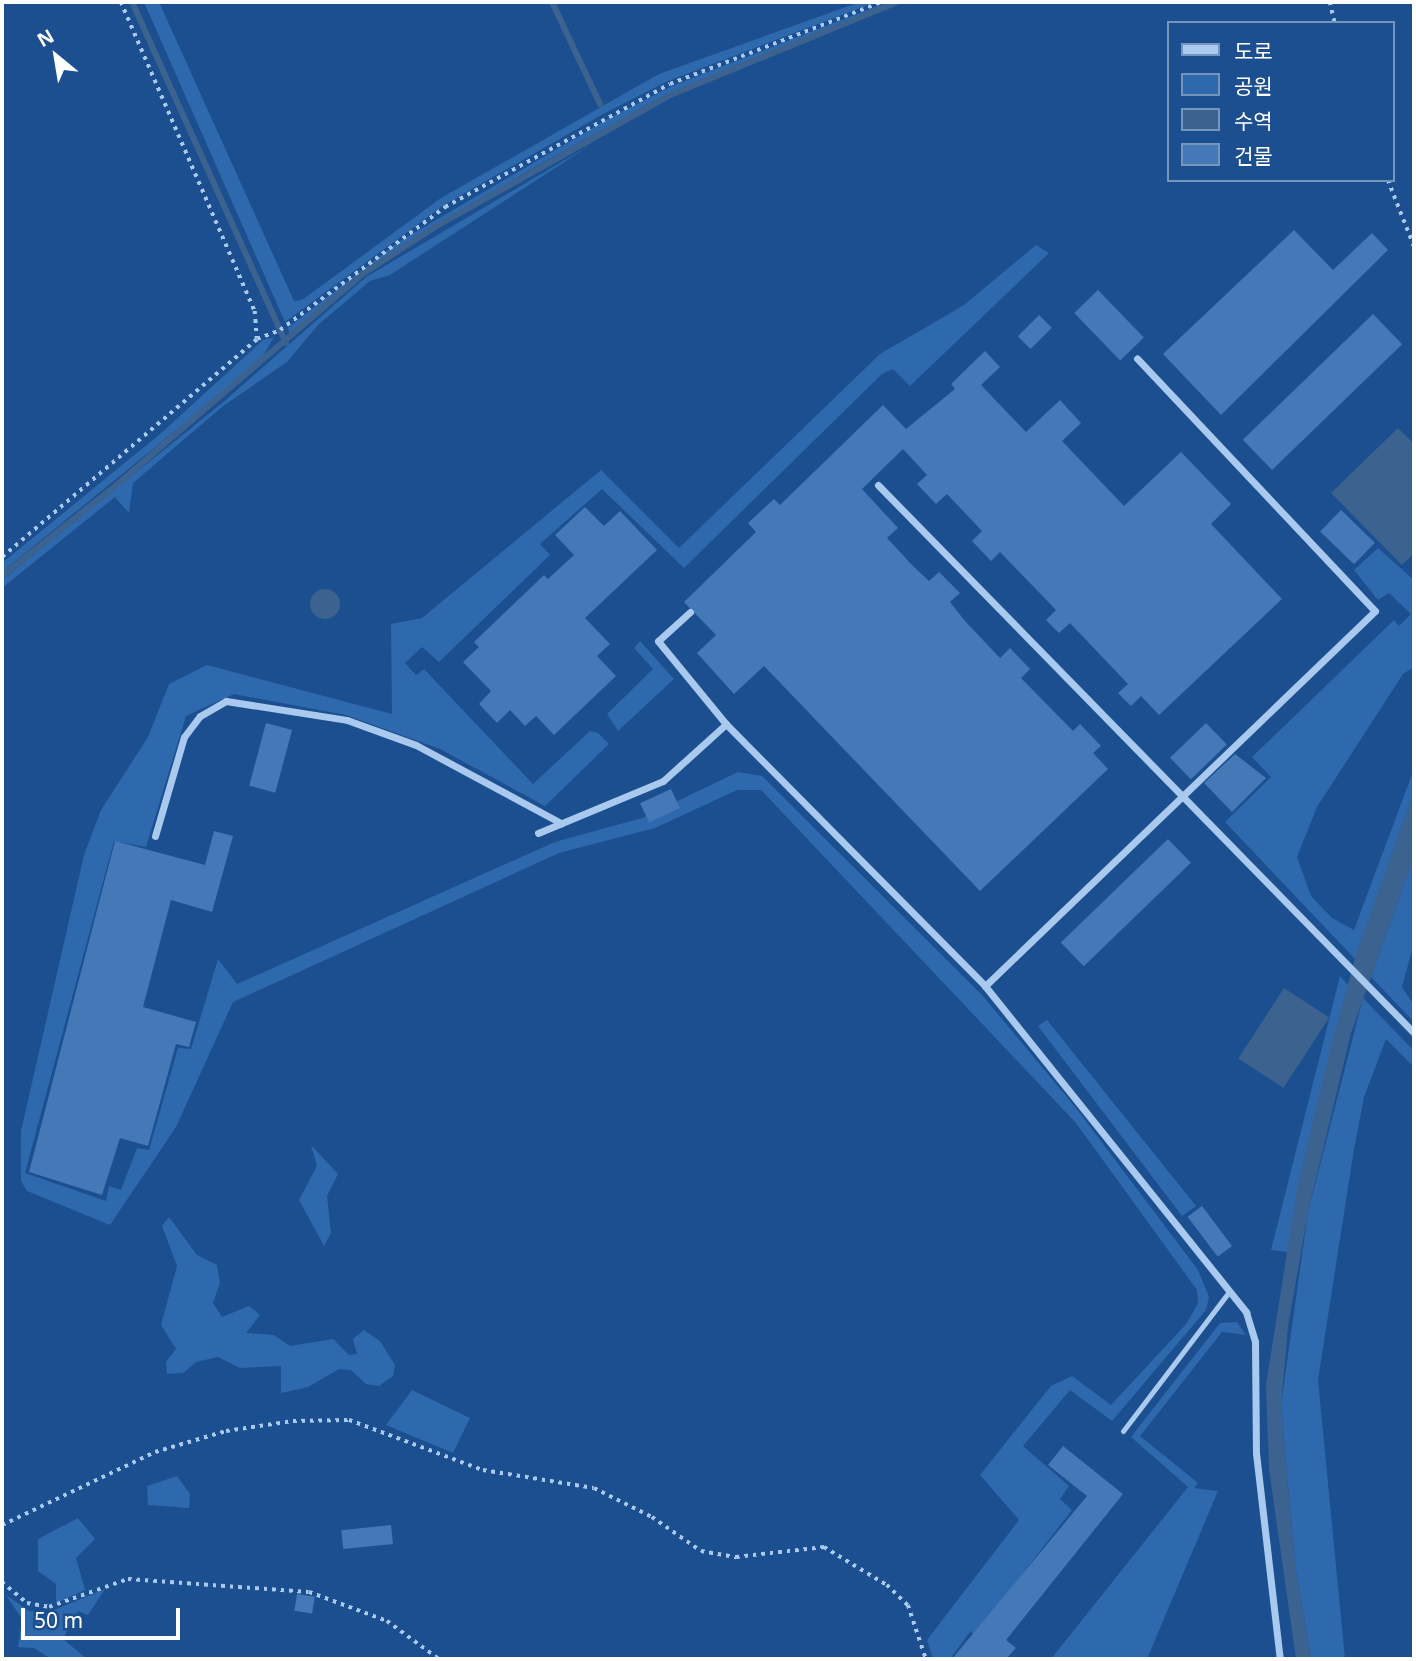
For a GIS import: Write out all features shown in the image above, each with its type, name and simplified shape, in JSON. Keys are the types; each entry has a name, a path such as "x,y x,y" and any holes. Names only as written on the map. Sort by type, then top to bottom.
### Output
{"street":[{"path":"985,986 1187,796 1375,611 1137,358"},
{"path":"878,485 1187,796 1414,1033"},
{"path":"690,612 658,641 726,724 985,986 1227,1293 1247,1312 1255,1342 1256,1453 1280,1659"},
{"path":"155,836 184,737 201,716 226,701 333,717 381,732 416,745 561,823"},
{"path":"538,833 663,781 726,724"}],"lane":[{"path":"1123,1431 1227,1293"}],"path":[{"path":"121,2 255,311 257,339"},
{"path":"2,558 257,339 280,330 445,207 605,116 670,84 881,2"},
{"path":"1330,2 1335,21"},
{"path":"1389,182 1414,246"},
{"path":"2,1525 155,1452 226,1432 293,1421 349,1420 483,1470 594,1488 642,1511 701,1551 736,1558 824,1547 887,1585 908,1605 926,1659"},
{"path":"2,1582 27,1603 49,1607 128,1579 309,1592 387,1622 439,1659"}],"green space":[{"path":"144,2 159,2 294,301 302,300 441,198 659,74 860,2 876,2 668,81 605,113 444,205 285,322"},
{"path":"888,2 894,2 667,94 528,171 361,274 290,335 288,328 397,243 608,119 672,86"},
{"path":"592,144 390,275 370,281 319,324 287,362 222,407 133,483 129,513 115,497 2,588 2,580 221,404 366,277"},
{"path":"1036,245 1049,253 910,386 893,369 882,374 684,568 602,489 540,544 550,555 439,662 422,647 405,663 416,675 424,669 533,784 590,731 598,733 609,744 545,806 440,749 346,715 234,694 186,716 146,847 114,841 25,1173 106,1201 109,1186 121,1190 137,1148 149,1150 178,1048 191,1049 218,959 237,984 555,842 642,818 738,772 762,776 982,995 1076,1108 1198,1270 1209,1297 1206,1310 1112,1421 1070,1390 1023,1446 1069,1486 1060,1499 1072,1510 976,1634 970,1632 950,1659 933,1659 927,1640 1019,1520 980,1475 1051,1386 1072,1376 1111,1405 1187,1323 1198,1303 1197,1290 1076,1123 761,790 737,790 655,828 559,853 233,1002 176,1127 110,1225 27,1191 21,1181 21,1131 84,855 101,810 148,737 169,684 207,665 392,714 391,624 422,618 601,470 679,548 880,354 964,305"},
{"path":"274,337 263,356 213,400 2,572 2,563 160,434 263,340"},
{"path":"1378,548 1414,580 1414,667 1403,674 1317,807 1297,857 1311,896 1332,918 1354,930 1414,769 1414,792 1355,959 1225,822 1271,777 1252,757 1394,620 1399,626 1411,614 1389,593 1378,600 1354,570"},
{"path":"640,641 674,679 618,731 607,714 653,669 634,648"},
{"path":"1414,856 1414,943 1402,987 1414,1005 1414,1022 1371,977"},
{"path":"1340,976 1348,985 1287,1252 1271,1250"},
{"path":"1363,998 1414,1051 1414,1067 1386,1039 1364,1097 1354,1149 1318,1380 1345,1659 1311,1659 1295,1565 1281,1405 1308,1212"},
{"path":"1047,1020 1196,1206 1182,1216 1038,1026"},
{"path":"311,1145 338,1174 327,1196 331,1233 324,1246 299,1200 317,1166"},
{"path":"169,1217 197,1255 217,1265 220,1283 213,1303 222,1317 249,1306 260,1315 246,1333 274,1335 290,1346 333,1339 349,1355 357,1354 353,1339 364,1330 380,1341 395,1365 393,1376 379,1386 366,1384 351,1370 339,1369 308,1387 281,1393 281,1366 240,1368 218,1357 196,1362 183,1373 167,1374 166,1362 176,1349 161,1325 177,1266 162,1226"},
{"path":"1237,1322 1246,1335 1222,1332 1140,1436 1198,1483 1194,1488 1218,1491 1147,1659 1051,1659 1188,1487 1131,1437 1220,1323"},
{"path":"412,1390 470,1418 453,1453 386,1425"},
{"path":"177,1476 190,1494 189,1508 148,1505 147,1486"},
{"path":"78,1518 95,1539 76,1558 85,1590 56,1603 56,1584 38,1571 38,1539"},
{"path":"105,1589 88,1615 78,1611 63,1639 87,1659 51,1659 34,1648 18,1647 22,1619 6,1595 29,1611 47,1613"}],"water":[{"path":"1398,428 1414,444 1414,553 1402,565 1331,493"},
{"path":"325,589 331,590 339,598 339,610 331,618 325,619 319,618 311,610 310,604 311,598 319,590"},
{"path":"1414,792 1414,856 1351,1033 1308,1212 1288,1327 1281,1406 1295,1565 1311,1659 1296,1659 1269,1469 1266,1385 1297,1189 1329,1053 1358,948"},
{"path":"1284,988 1329,1017 1284,1088 1238,1058"}],"building":[{"path":"1294,230 1333,270 1372,233 1388,250 1221,415 1163,354"},
{"path":"1098,290 1144,337 1120,360 1074,313"},
{"path":"1373,314 1402,344 1272,470 1243,440"},
{"path":"1039,315 1052,328 1031,349 1018,336"},
{"path":"985,351 1000,367 981,385 1026,432 1060,400 1081,423 1062,441 1124,506 1181,452 1231,504 1211,524 1282,599 1159,715 1141,696 1131,706 1118,693 1128,684 1070,623 1059,633 1046,620 1056,610 1000,552 991,561 972,541 982,531 947,494 936,504 917,484 927,475 903,449 862,489 898,528 887,538 929,581 939,572 960,593 950,602 965,621 1000,658 1010,648 1030,669 1021,678 1073,731 1080,724 1101,746 1093,753 1108,769 980,891 764,666 734,694 697,653 716,635 684,602 756,532 748,523 774,499 780,505 883,405 906,429 955,389 951,384"},
{"path":"585,507 604,526 620,511 657,550 585,618 610,644 597,656 616,676 554,735 536,716 525,726 510,710 497,723 479,704 491,691 463,662 479,647 474,642 544,575 548,579 574,555 555,535"},
{"path":"1341,510 1375,543 1354,564 1320,532"},
{"path":"266,723 292,730 275,793 249,786"},
{"path":"1206,723 1227,745 1191,779 1170,758"},
{"path":"1235,754 1266,778 1232,812 1204,783"},
{"path":"671,789 680,808 649,822 640,803"},
{"path":"214,831 233,836 212,912 171,900 143,1007 196,1022 189,1047 176,1044 148,1146 120,1138 102,1195 29,1172 115,841 205,865"},
{"path":"1168,839 1191,863 1084,966 1061,943"},
{"path":"1202,1206 1232,1246 1218,1257 1188,1217"},
{"path":"1063,1446 1123,1494 1006,1640 1016,1648 1006,1659 952,1659 1087,1496 1048,1465"},
{"path":"391,1525 393,1544 343,1549 341,1530"},
{"path":"297,1594 315,1597 312,1614 294,1611"}],"waterway":[{"path":"132,2 286,343"},
{"path":"552,2 600,104"},
{"path":"2,576 114,487 364,273 435,227 668,96 897,2"}]}
